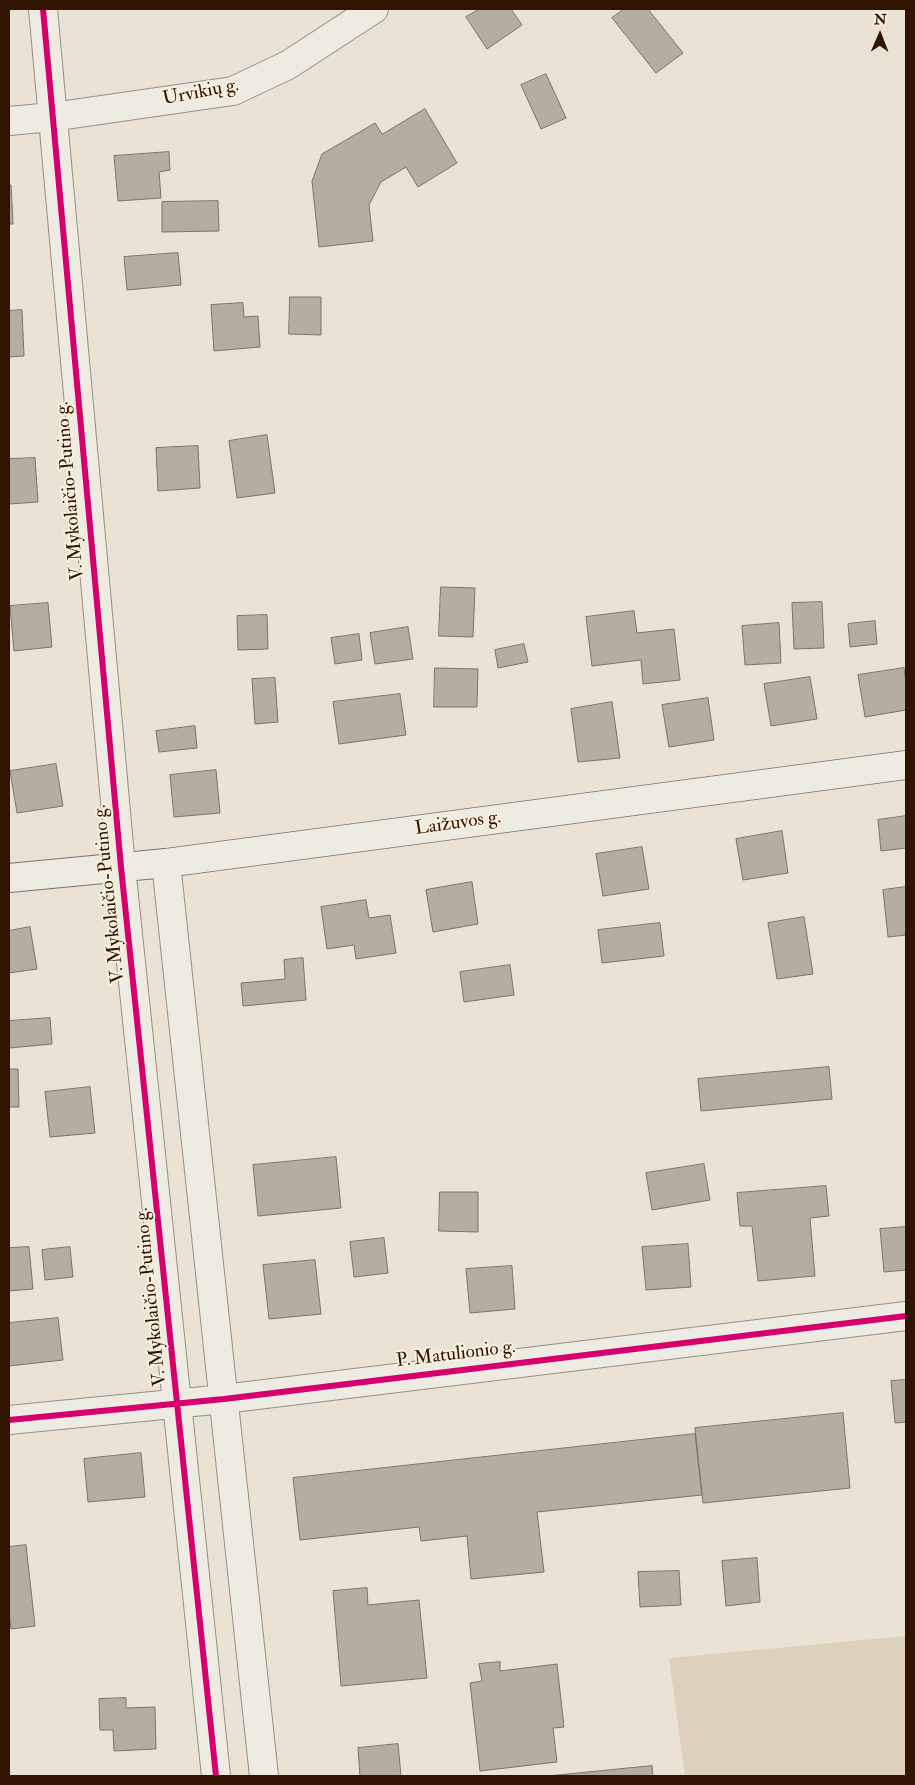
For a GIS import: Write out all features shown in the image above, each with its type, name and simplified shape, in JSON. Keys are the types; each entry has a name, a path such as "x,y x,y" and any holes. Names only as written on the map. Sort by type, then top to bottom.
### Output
{"street":[{"name":"V. Mykolaičio-Putino g.","path":"43,9 121,867 216,1776"},
{"name":"Urvikių g.","path":"9,120 52,117 233,91 288,65 374,9"},
{"name":"Laižuvos g.","path":"9,878 166,863 906,765"},
{"path":"166,863 264,1776"},
{"name":"P. Matulionio g.","path":"9,1420 224,1399 906,1316"}],"shaded area":[{"path":"906,1636 906,1776 685,1776 669,1658"}],"building":[{"path":"480,9 511,9 522,25 487,49 466,17"},
{"path":"624,9 648,9 683,53 656,73 612,18"},
{"path":"546,74 566,118 541,129 521,85"},
{"path":"425,109 457,163 418,187 406,167 381,182 369,205 373,241 319,247 312,181 322,154 375,123 382,134"},
{"path":"169,152 170,170 159,172 161,198 118,201 114,156"},
{"path":"9,185 11,185 13,224 9,224"},
{"path":"218,201 219,231 162,232 162,202"},
{"path":"178,253 181,285 127,290 124,257"},
{"path":"290,297 321,297 321,335 289,334"},
{"path":"243,303 244,317 258,316 260,347 214,351 211,305"},
{"path":"22,310 24,356 9,357 9,311"},
{"path":"267,435 275,493 237,498 229,441"},
{"path":"198,446 200,488 158,491 156,448"},
{"path":"35,458 38,502 9,504 9,459"},
{"path":"441,587 475,588 473,637 439,636"},
{"path":"822,602 824,648 794,649 792,603"},
{"path":"48,603 52,647 14,651 10,606"},
{"path":"634,611 637,633 674,629 680,680 643,684 641,660 592,666 586,617"},
{"path":"267,615 268,649 238,650 237,616"},
{"path":"875,621 877,644 850,647 848,624"},
{"path":"779,623 781,663 745,665 742,626"},
{"path":"408,627 413,659 375,664 370,633"},
{"path":"359,634 362,660 335,664 331,638"},
{"path":"524,644 528,662 498,668 495,650"},
{"path":"435,668 478,669 477,707 434,707"},
{"path":"904,668 906,710 865,717 858,675"},
{"path":"810,677 817,719 771,726 764,684"},
{"path":"275,678 278,722 255,724 252,679"},
{"path":"400,694 406,735 339,744 333,702"},
{"path":"708,698 714,740 669,747 662,705"},
{"path":"612,702 620,758 578,762 571,709"},
{"path":"195,726 197,748 159,752 156,731"},
{"path":"56,764 63,806 17,813 10,771"},
{"path":"216,770 220,813 174,817 170,775"},
{"path":"906,816 906,848 881,851 878,820"},
{"path":"782,831 788,873 743,880 736,839"},
{"path":"642,847 649,889 603,896 596,854"},
{"path":"472,882 478,924 433,932 426,890"},
{"path":"906,887 906,935 888,937 883,890"},
{"path":"366,900 369,918 390,915 396,953 356,959 354,945 327,949 321,907"},
{"path":"804,917 813,974 777,979 768,923"},
{"path":"660,923 664,956 602,963 598,930"},
{"path":"30,927 37,969 9,973 9,931"},
{"path":"303,958 306,1000 243,1006 241,983 285,979 284,960"},
{"path":"510,965 514,995 464,1002 460,972"},
{"path":"50,1018 52,1044 9,1048 9,1021"},
{"path":"829,1067 832,1099 701,1111 698,1079"},
{"path":"9,1069 18,1069 19,1107 9,1107"},
{"path":"90,1087 95,1133 50,1137 45,1092"},
{"path":"336,1157 341,1208 258,1216 253,1165"},
{"path":"704,1164 710,1200 652,1210 646,1173"},
{"path":"826,1186 829,1216 810,1218 815,1276 758,1281 752,1226 740,1226 737,1193"},
{"path":"440,1192 478,1192 478,1232 439,1231"},
{"path":"906,1227 906,1270 884,1272 880,1229"},
{"path":"384,1238 388,1273 354,1277 350,1242"},
{"path":"688,1244 691,1287 646,1290 642,1247"},
{"path":"29,1247 33,1289 9,1291 9,1248"},
{"path":"70,1247 73,1277 45,1280 42,1250"},
{"path":"315,1260 321,1314 269,1319 263,1265"},
{"path":"512,1266 515,1309 470,1313 466,1269"},
{"path":"58,1318 63,1360 9,1366 9,1323"},
{"path":"906,1380 906,1422 895,1423 891,1381"},
{"path":"843,1413 850,1488 703,1503 695,1428"},
{"path":"695,1434 702,1495 537,1512 544,1572 471,1579 467,1536 421,1541 419,1527 300,1540 293,1478"},
{"path":"141,1453 145,1497 88,1502 84,1459"},
{"path":"26,1545 35,1626 11,1629 9,1611 9,1547"},
{"path":"757,1558 760,1602 726,1606 722,1561"},
{"path":"679,1571 681,1605 640,1607 638,1572"},
{"path":"367,1588 368,1605 419,1600 427,1678 341,1686 333,1591"},
{"path":"500,1662 500,1671 557,1664 564,1727 553,1728 557,1762 480,1771 470,1683 482,1681 479,1664"},
{"path":"126,1698 126,1708 155,1707 156,1749 114,1751 113,1730 100,1730 99,1699"},
{"path":"398,1744 401,1776 360,1776 358,1748"},
{"path":"652,1766 653,1776 548,1776"}],"cycle path":[{"path":"43,9 121,867 216,1776"},
{"path":"9,1420 224,1399 906,1316"}]}
